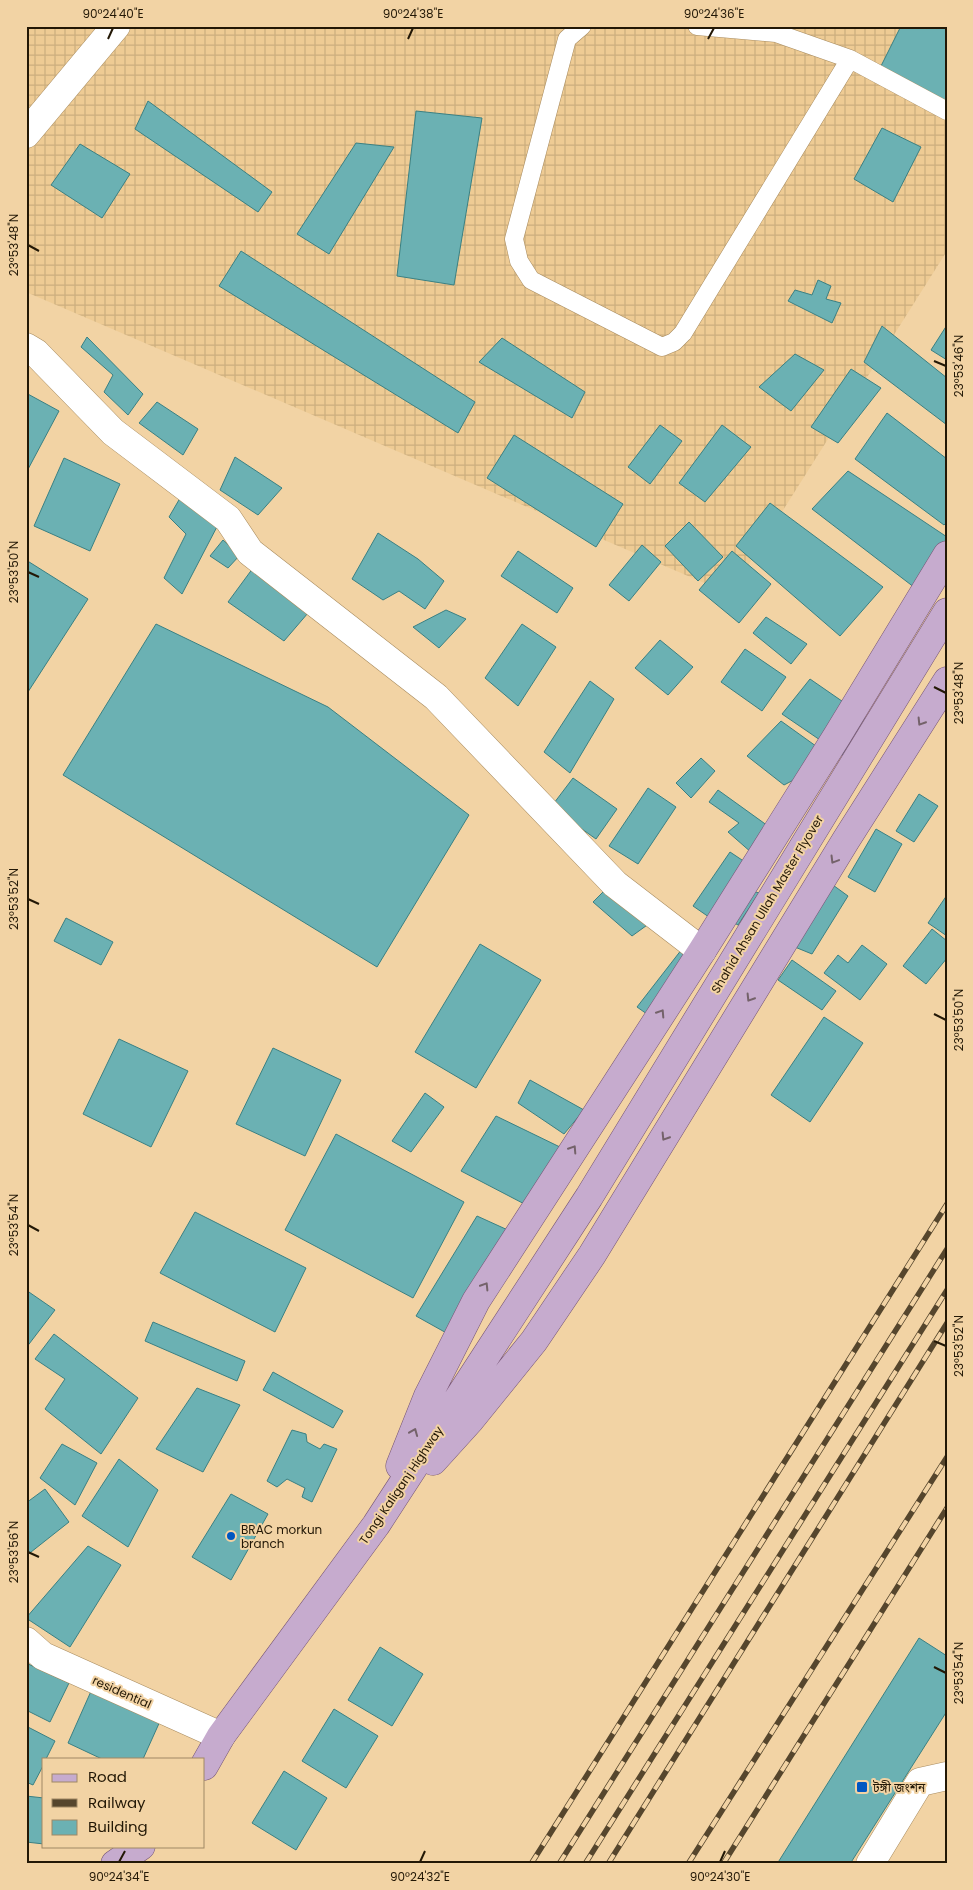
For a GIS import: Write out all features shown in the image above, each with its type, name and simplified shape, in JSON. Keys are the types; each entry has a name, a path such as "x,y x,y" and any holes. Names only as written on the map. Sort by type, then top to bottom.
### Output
{"main road":[{"path":"376,1525 428,1396 476,1301 702,951 837,736 947,555"},
{"name":"Shahid Ahsan Ullah Master Flyover","path":"589,1197 947,612"},
{"path":"376,1525 471,1419 539,1334 592,1255 846,840 947,681"},
{"name":"Tongi Kaliganj Highway","path":"205,1764 221,1736 376,1525 589,1197"},
{"path":"115,1864 138,1848"}],"street":[{"path":"26,134 116,26"},
{"path":"26,347 36,353 114,432 228,519 250,552 436,697 615,884 702,951"},
{"name":"residential","path":"26,1641 43,1656 221,1736"},
{"path":"870,1864 920,1782 947,1776"},
{"path":"142,1864 150,1848"}],"lane":[{"path":"582,26 567,39 514,240 519,261 531,280 662,347 674,342 683,333 850,59"},
{"path":"696,26 776,33 850,59 947,111"}],"shaded area":[{"path":"26,26 947,26 947,251 730,594 26,292"}],"building":[{"path":"901,26 947,26 947,102 880,68"},
{"path":"148,101 272,192 258,212 135,129"},
{"path":"416,111 482,118 454,285 397,276"},
{"path":"882,128 921,147 893,202 854,179"},
{"path":"356,143 394,147 329,254 297,234"},
{"path":"80,144 130,174 102,218 51,185"},
{"path":"241,251 475,402 458,433 219,286"},
{"path":"818,280 831,286 826,299 841,303 832,323 788,301 795,290 812,295"},
{"path":"947,325 947,360 931,350"},
{"path":"882,326 947,378 947,425 864,362"},
{"path":"87,337 143,394 128,415 104,392 113,375 81,347"},
{"path":"502,338 585,392 572,418 479,362"},
{"path":"795,354 824,370 791,411 759,387"},
{"path":"851,369 881,388 838,443 811,427"},
{"path":"26,393 59,411 26,473"},
{"path":"157,402 198,429 183,455 139,423"},
{"path":"887,413 947,459 947,522 944,525 855,459"},
{"path":"660,425 682,441 650,484 628,467"},
{"path":"722,425 751,447 705,502 679,483"},
{"path":"514,435 623,504 596,547 487,478"},
{"path":"235,457 282,488 258,515 220,490"},
{"path":"64,458 120,484 90,551 34,526"},
{"path":"848,471 947,537 947,550 919,591 812,509"},
{"path":"183,493 220,521 182,594 164,578 186,534 169,517"},
{"path":"770,503 883,587 840,636 736,546"},
{"path":"689,522 723,557 698,581 665,546"},
{"path":"378,533 418,559 444,581 425,609 399,591 383,600 352,579"},
{"path":"223,540 240,555 228,568 210,556"},
{"path":"642,545 661,562 629,601 609,585"},
{"path":"518,551 573,588 557,613 501,576"},
{"path":"732,551 771,584 739,623 699,590"},
{"path":"26,560 88,599 26,695"},
{"path":"253,568 308,613 284,641 228,602"},
{"path":"446,610 466,619 439,648 413,627"},
{"path":"766,617 807,644 791,664 753,633"},
{"path":"156,624 328,707 469,815 377,967 63,775"},
{"path":"522,624 556,647 518,706 485,678"},
{"path":"660,640 693,667 668,695 635,668"},
{"path":"745,649 786,677 762,711 721,682"},
{"path":"810,679 865,717 842,755 782,714"},
{"path":"590,681 614,699 570,773 544,752"},
{"path":"781,721 834,759 784,785 747,756"},
{"path":"701,758 715,771 691,798 676,783"},
{"path":"573,778 617,809 596,839 551,807"},
{"path":"648,788 676,807 638,864 609,846"},
{"path":"718,790 775,831 760,860 728,832 739,823 709,802"},
{"path":"919,794 938,806 914,842 896,831"},
{"path":"876,829 902,844 875,892 848,877"},
{"path":"730,852 757,870 719,924 693,906"},
{"path":"826,880 848,896 812,954 785,943"},
{"path":"610,885 650,923 632,936 593,902"},
{"path":"749,890 759,893 738,925 729,920"},
{"path":"947,895 947,936 928,923"},
{"path":"66,918 113,942 101,965 54,941"},
{"path":"932,929 947,941 947,958 926,984 903,966"},
{"path":"480,944 541,980 476,1088 415,1052"},
{"path":"862,945 887,964 860,1000 824,973 838,955 848,963"},
{"path":"682,949 708,966 664,1026 637,1007"},
{"path":"792,960 836,991 822,1010 778,980"},
{"path":"824,1017 863,1043 810,1122 771,1095"},
{"path":"119,1039 188,1071 151,1147 83,1114"},
{"path":"273,1048 341,1080 305,1156 236,1124"},
{"path":"530,1080 584,1110 564,1134 518,1103"},
{"path":"425,1093 444,1107 411,1152 392,1141"},
{"path":"496,1116 562,1148 534,1209 461,1171"},
{"path":"336,1134 464,1202 413,1298 285,1230"},
{"path":"195,1212 306,1268 275,1332 160,1273"},
{"path":"477,1216 521,1236 459,1340 416,1316"},
{"path":"26,1290 55,1310 26,1348"},
{"path":"153,1322 245,1361 237,1381 145,1341"},
{"path":"54,1334 138,1398 101,1454 45,1409 65,1379 35,1359"},
{"path":"273,1372 343,1411 333,1428 263,1390"},
{"path":"197,1388 240,1405 203,1472 156,1449"},
{"path":"292,1430 306,1434 307,1442 320,1449 324,1444 337,1449 312,1502 302,1497 305,1488 287,1479 277,1487 267,1481"},
{"path":"62,1444 97,1463 75,1505 40,1478"},
{"path":"119,1459 158,1490 128,1547 82,1516"},
{"path":"45,1489 69,1522 26,1556 26,1503"},
{"name":"BRAC morkun branch","path":"231,1494 268,1514 231,1580 192,1557"},
{"path":"88,1546 121,1565 70,1647 26,1618"},
{"name":"টঙ্গী জংশন","path":"919,1638 947,1656 947,1711 850,1864 777,1864"},
{"path":"380,1647 423,1674 392,1726 348,1700"},
{"path":"26,1663 69,1683 50,1722 26,1710"},
{"path":"92,1689 161,1719 143,1758 100,1758 68,1743"},
{"path":"334,1709 378,1736 346,1788 302,1761"},
{"path":"26,1726 55,1741 46,1758 42,1758 42,1768 33,1785 26,1782"},
{"path":"284,1771 327,1798 296,1850 252,1823"},
{"path":"26,1796 42,1798 42,1844 26,1842"}],"railway":[{"path":"531,1864 947,1204"},
{"path":"559,1864 947,1249"},
{"path":"585,1864 947,1290"},
{"path":"608,1864 947,1323"},
{"path":"688,1864 947,1457"},
{"path":"723,1864 947,1508"}],"place":[{"name":"BRAC morkun branch","path":"231,1536"},
{"name":"টঙ্গী জংশন","path":"862,1787"}]}
